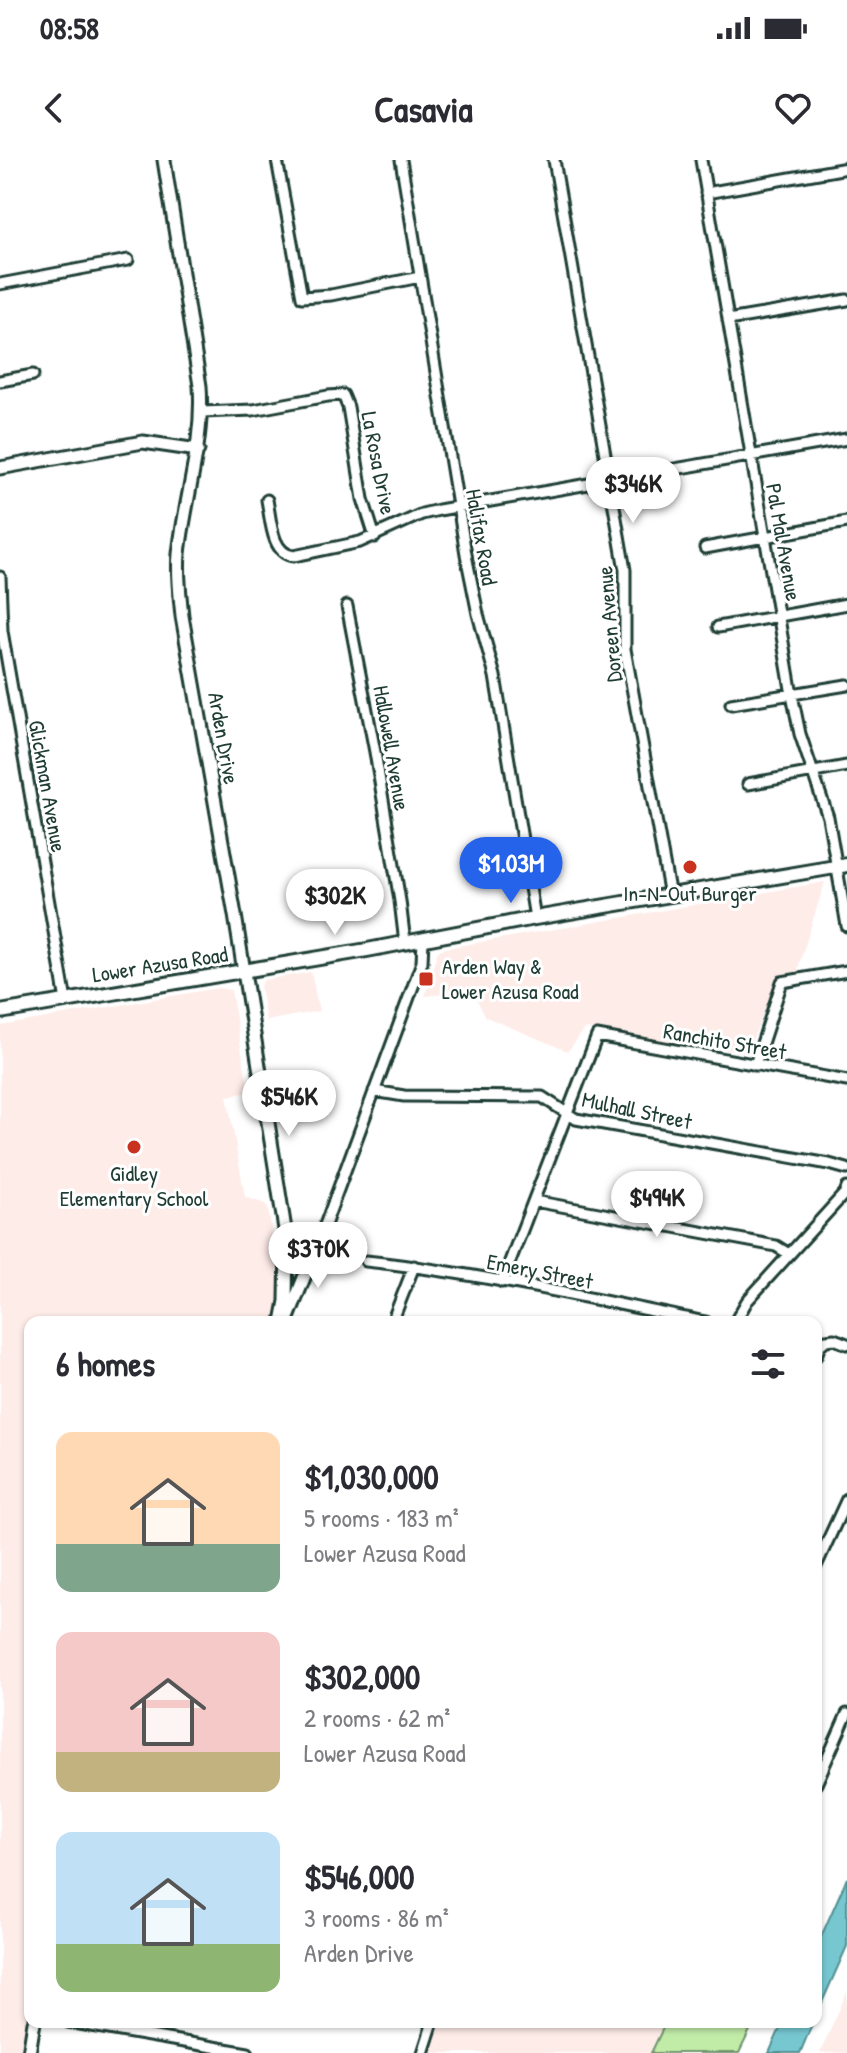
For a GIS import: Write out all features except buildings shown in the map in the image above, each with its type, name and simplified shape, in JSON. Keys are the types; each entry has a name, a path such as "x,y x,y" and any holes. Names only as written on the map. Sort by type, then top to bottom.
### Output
{"main road":[{"name":"Lower Azusa Road","path":"0,1012 842,866"}],"street":[{"name":"Arden Drive","path":"164,160 202,412 179,556 178,582 287,1242 285,1316"},
{"path":"277,160 302,297 331,295 420,277"},
{"name":"Halifax Road","path":"401,160 473,591 495,676 535,918"},
{"name":"Doreen Avenue","path":"554,160 625,570 625,649 670,896"},
{"name":"Pal Mal Avenue","path":"701,160 792,695 800,734 842,866 847,926"},
{"path":"706,193 847,168"},
{"path":"0,284 128,260"},
{"path":"728,320 847,300"},
{"path":"0,381 33,375"},
{"name":"La Rosa Drive","path":"202,412 253,410 343,395 348,407 363,499 375,537"},
{"path":"267,500 279,549 286,555 307,553 360,542 422,514 458,506 847,439"},
{"path":"0,468 143,442 198,450"},
{"path":"705,548 847,522"},
{"name":"Glickman Avenue","path":"0,577 3,637 66,1001"},
{"path":"718,627 847,604"},
{"name":"Hallowell Avenue","path":"347,606 375,752 405,943"},
{"path":"731,704 847,685"},
{"path":"748,784 847,766"},
{"path":"287,1316 317,1245 422,962 423,940"},
{"path":"755,1065 782,982 847,971"},
{"name":"Ranchito Street","path":"567,1112 597,1036 847,1081"},
{"name":"Mulhall Street","path":"374,1091 404,1096 542,1097 576,1119 847,1169"},
{"path":"502,1282 567,1112"},
{"path":"738,1316 747,1301 847,1188"},
{"path":"534,1201 776,1246 789,1254"},
{"path":"287,1254 305,1254 317,1245"},
{"name":"Emery Street","path":"366,1261 502,1282 661,1316"},
{"path":"394,1316 414,1266"},
{"path":"822,1343 834,1339 847,1344"},
{"path":"822,1553 847,1499"},
{"path":"822,1770 847,1714"},
{"path":"29,2053 33,2028"},
{"path":"103,2028 248,2053"},
{"path":"423,2053 431,2028"}],"shaded area":[{"path":"825,882 798,972 776,983 748,1050 744,1052 585,1029 568,1051 486,1017 472,991 425,996 437,953 441,949"},
{"path":"311,972 319,1011 266,1021 260,986 264,980"},
{"path":"218,988 231,990 249,1092 227,1096 245,1197 265,1204 272,1234 278,1235 279,1251 287,1254 282,1316 24,1316 24,2028 29,2028 29,2053 0,2053 0,1026"},
{"path":"847,1992 847,2053 820,2053"},
{"path":"439,2028 663,2028 651,2053 430,2053"}],"green space":[{"path":"663,2028 751,2028 739,2053 651,2053"}],"water":[{"path":"847,1878 847,1946 822,2002 822,1934"},
{"path":"780,2028 810,2028 800,2053 769,2053"}],"place":[{"name":"In-N-Out Burger","path":"690,867"},
{"name":"Arden Way & Lower Azusa Road","path":"426,979"},
{"name":"Gidley Elementary School","path":"134,1147"}]}
